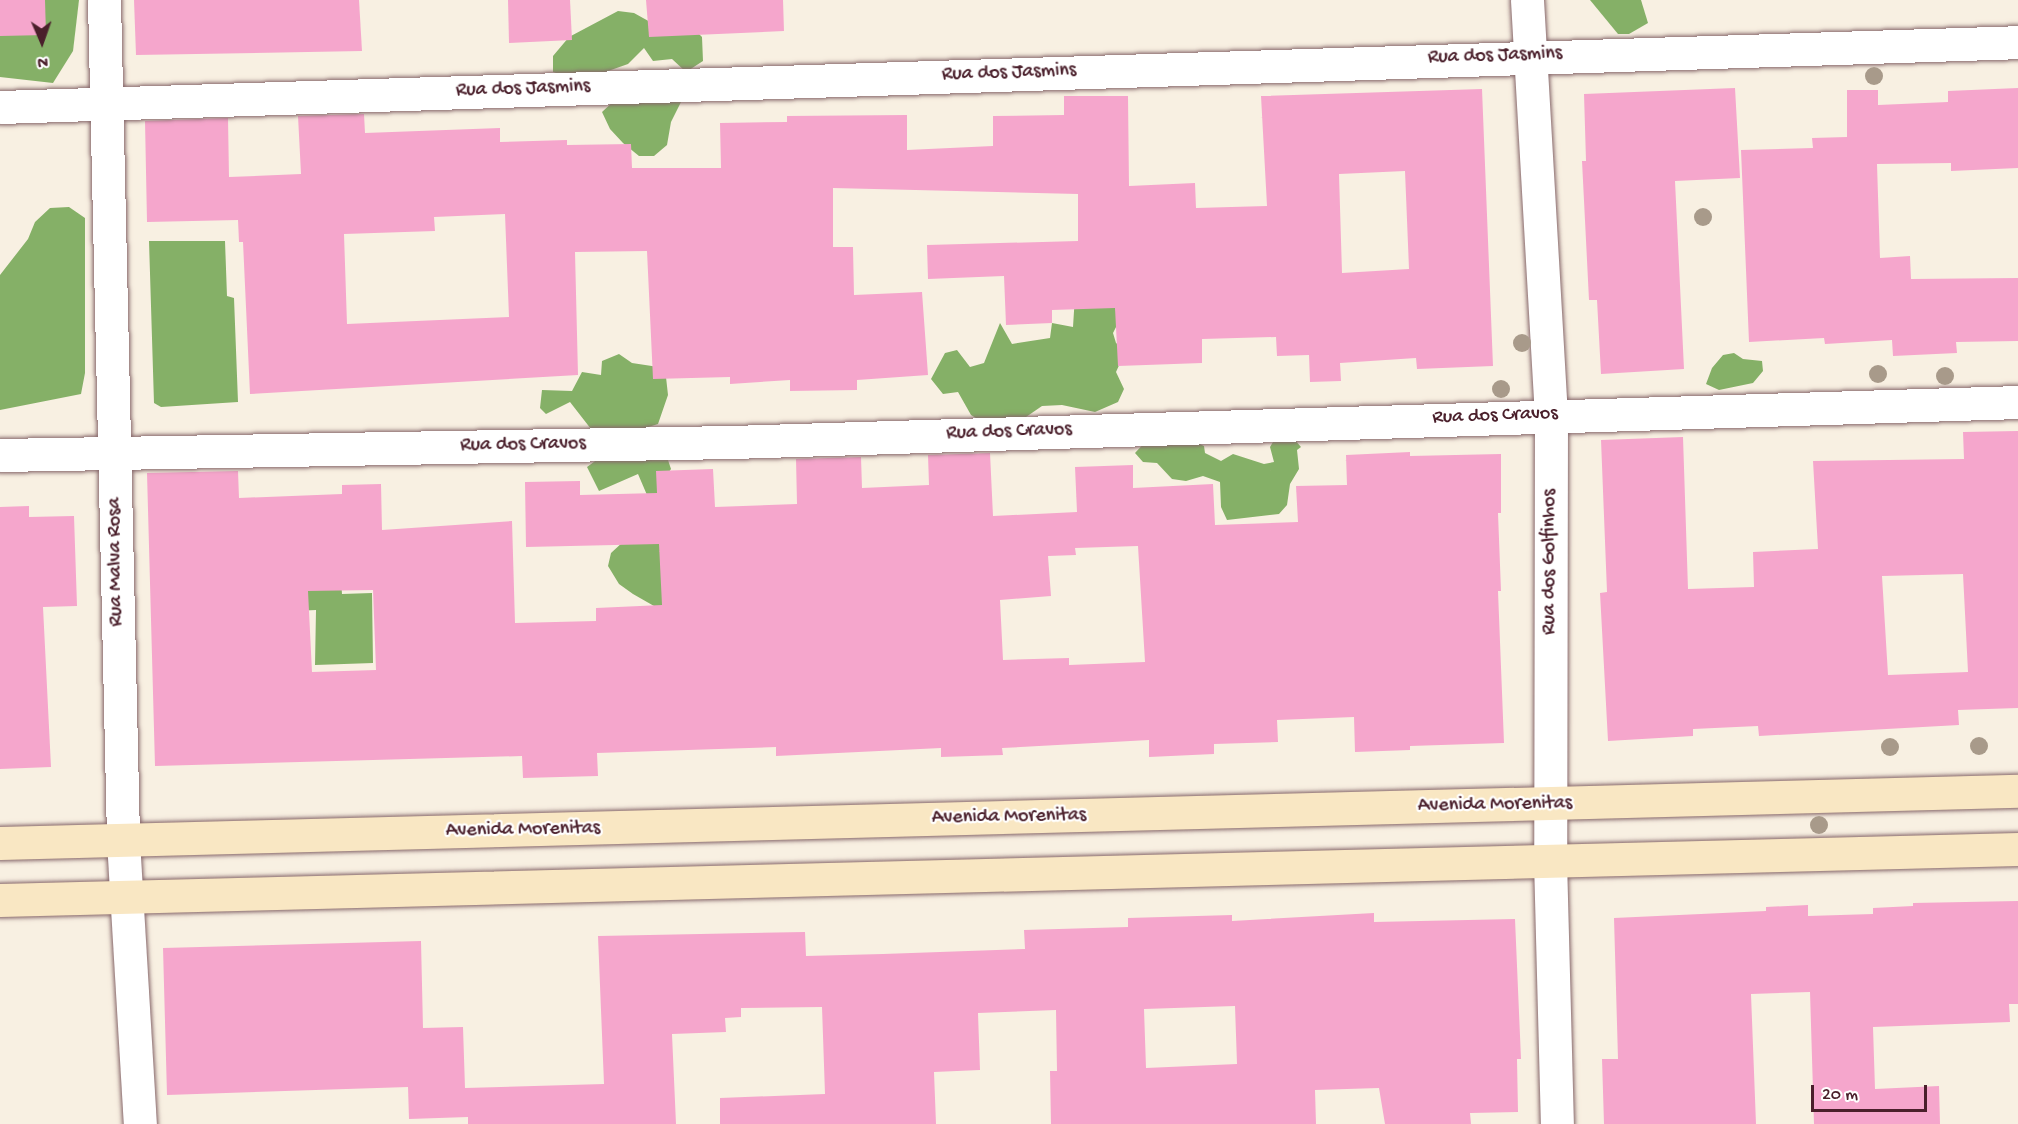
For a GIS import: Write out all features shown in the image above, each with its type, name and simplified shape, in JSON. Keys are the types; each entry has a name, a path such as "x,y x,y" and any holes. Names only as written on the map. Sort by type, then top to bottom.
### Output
{"main road":[{"name":"Avenida Morenitas","path":"0,843 2018,791"},
{"path":"0,900 2018,849"}],"street":[{"name":"Rua Malva Rosa","path":"104,0 124,897 141,1124"},
{"name":"Rua dos Golfinhos","path":"1527,0 1528,55 1551,414 1550,860 1557,1124"},
{"name":"Rua dos Jasmins","path":"0,106 1528,55 2018,42"},
{"name":"Rua dos Cravos","path":"0,455 732,442 1551,414 2018,402"}],"green space":[{"path":"17,0 79,0 73,51 53,83 0,77 0,15"},
{"path":"1590,0 1641,0 1648,23 1629,34 1618,34"},
{"path":"618,11 634,13 661,28 686,21 702,37 703,61 686,72 672,59 653,61 644,48 628,64 594,76 577,80 553,72 553,56 569,37"},
{"path":"616,99 682,100 671,122 667,145 654,156 639,156 623,143 610,129 602,112"},
{"path":"69,207 85,218 85,373 81,394 0,410 0,275 28,239 35,222 50,208"},
{"path":"149,241 225,241 227,296 234,298 238,402 161,407 154,403"},
{"path":"1107,259 1118,323 1113,333 1116,343 1126,350 1116,372 1124,389 1118,402 1095,412 1062,405 1042,406 1026,417 984,423 971,415 958,392 943,394 931,379 945,353 957,350 970,367 984,363 1000,323 1012,344 1050,338 1052,323 1073,327 1075,295"},
{"path":"1734,353 1743,359 1762,361 1763,371 1753,383 1719,390 1706,384 1712,368 1723,355"},
{"path":"619,354 632,363 665,368 668,395 658,424 639,430 591,429 570,402 546,414 540,408 542,390 572,391 582,372 601,375 602,361"},
{"path":"1288,432 1301,447 1297,450 1299,469 1290,484 1287,505 1279,514 1227,520 1221,507 1220,482 1203,476 1186,481 1172,479 1157,463 1143,462 1135,453 1148,439 1185,437 1204,446 1205,453 1221,461 1233,454 1264,464 1274,462 1270,447 1276,437"},
{"path":"606,453 667,457 671,469 666,476 669,607 654,606 633,594 619,584 608,566 611,553 624,541 647,495 638,474 599,491 587,467"},
{"path":"340,566 342,594 372,593 373,663 315,665 316,610 249,613"}],"building":[{"path":"0,0 45,0 46,35 0,36"},
{"path":"134,0 359,0 362,51 136,55"},
{"path":"508,0 570,0 572,40 509,43"},
{"path":"646,0 783,0 784,31 649,37"},
{"path":"1735,88 1740,178 1675,181 1684,369 1601,374 1597,300 1589,300 1582,161 1586,161 1584,94"},
{"path":"2018,88 2018,168 1951,171 1951,163 1877,164 1880,258 1910,256 1911,279 2018,278 2018,341 1956,342 1957,353 1893,356 1892,340 1825,344 1824,338 1749,342 1741,150 1813,148 1812,138 1847,137 1847,90 1878,90 1878,105 1948,102 1948,91"},
{"path":"1482,89 1493,366 1417,369 1416,358 1340,363 1341,381 1310,382 1309,355 1277,356 1276,337 1202,339 1202,363 1118,366 1115,308 1052,310 1052,323 1006,325 1004,276 928,279 927,245 1078,241 1078,194 833,188 833,247 853,247 854,295 922,292 928,375 857,380 857,390 790,391 790,380 730,384 730,377 653,379 647,251 575,252 578,375 250,394 243,242 239,242 238,220 147,222 145,121 228,118 229,177 301,174 298,116 364,114 365,133 500,128 500,142 567,140 567,145 631,144 632,168 721,168 720,123 787,122 787,116 907,115 907,150 993,146 993,116 1064,115 1064,96 1128,96 1129,186 1195,183 1196,208 1267,206 1261,96","holes":["1405,171 1409,269 1342,273 1339,174","505,214 509,317 347,324 344,234 435,231 434,217"]},
{"path":"2018,431 2018,708 1958,710 1959,725 1759,736 1758,726 1693,729 1693,736 1608,741 1600,593 1607,592 1601,440 1683,437 1688,589 1754,587 1753,552 1818,549 1813,461 1964,459 1963,432","holes":["1963,574 1968,672 1888,675 1882,576"]},
{"path":"1410,452 1410,456 1501,454 1501,513 1498,513 1501,591 1498,591 1504,743 1410,746 1410,750 1355,752 1354,717 1277,720 1278,742 1214,744 1214,754 1149,757 1149,740 1002,748 1003,755 941,757 941,748 776,756 776,747 597,753 598,776 523,778 522,756 155,766 147,473 238,471 239,498 342,494 342,485 381,484 382,530 512,521 515,623 596,621 596,608 662,605 659,544 526,547 525,482 580,481 580,495 657,493 656,471 713,469 715,507 797,504 796,459 861,457 862,488 929,485 928,455 990,453 993,516 1077,512 1075,467 1133,465 1133,488 1213,484 1215,525 1298,522 1296,486 1347,485 1346,455","holes":["1138,546 1145,662 1069,665 1069,658 1003,660 1000,600 1051,596 1048,556 1076,555 1075,548","373,590 376,670 312,672 308,591"]},
{"path":"29,506 29,517 74,516 77,606 43,607 51,767 0,769 0,507"},
{"path":"2018,901 2018,1004 2009,1004 2010,1022 1873,1027 1875,1089 1939,1086 1940,1124 1814,1124 1810,992 1751,994 1756,1124 1604,1124 1602,1059 1618,1059 1614,918 1766,911 1766,907 1808,905 1808,916 1873,914 1873,908 1913,906 1913,903"},
{"path":"1374,913 1374,922 1515,919 1521,1059 1517,1059 1518,1112 1470,1113 1471,1124 1385,1124 1379,1088 1315,1090 1316,1124 1051,1124 1050,1071 1057,1071 1056,1010 978,1013 980,1070 934,1072 936,1124 720,1124 720,1098 825,1094 822,1007 741,1008 741,1017 725,1018 726,1032 672,1034 676,1124 468,1124 468,1117 409,1119 408,1087 167,1095 163,948 421,941 423,1028 463,1027 465,1088 604,1084 598,936 805,932 806,956 1025,949 1024,930 1128,927 1128,918 1232,915 1232,921","holes":["1235,1006 1237,1064 1146,1068 1144,1009"]}]}
